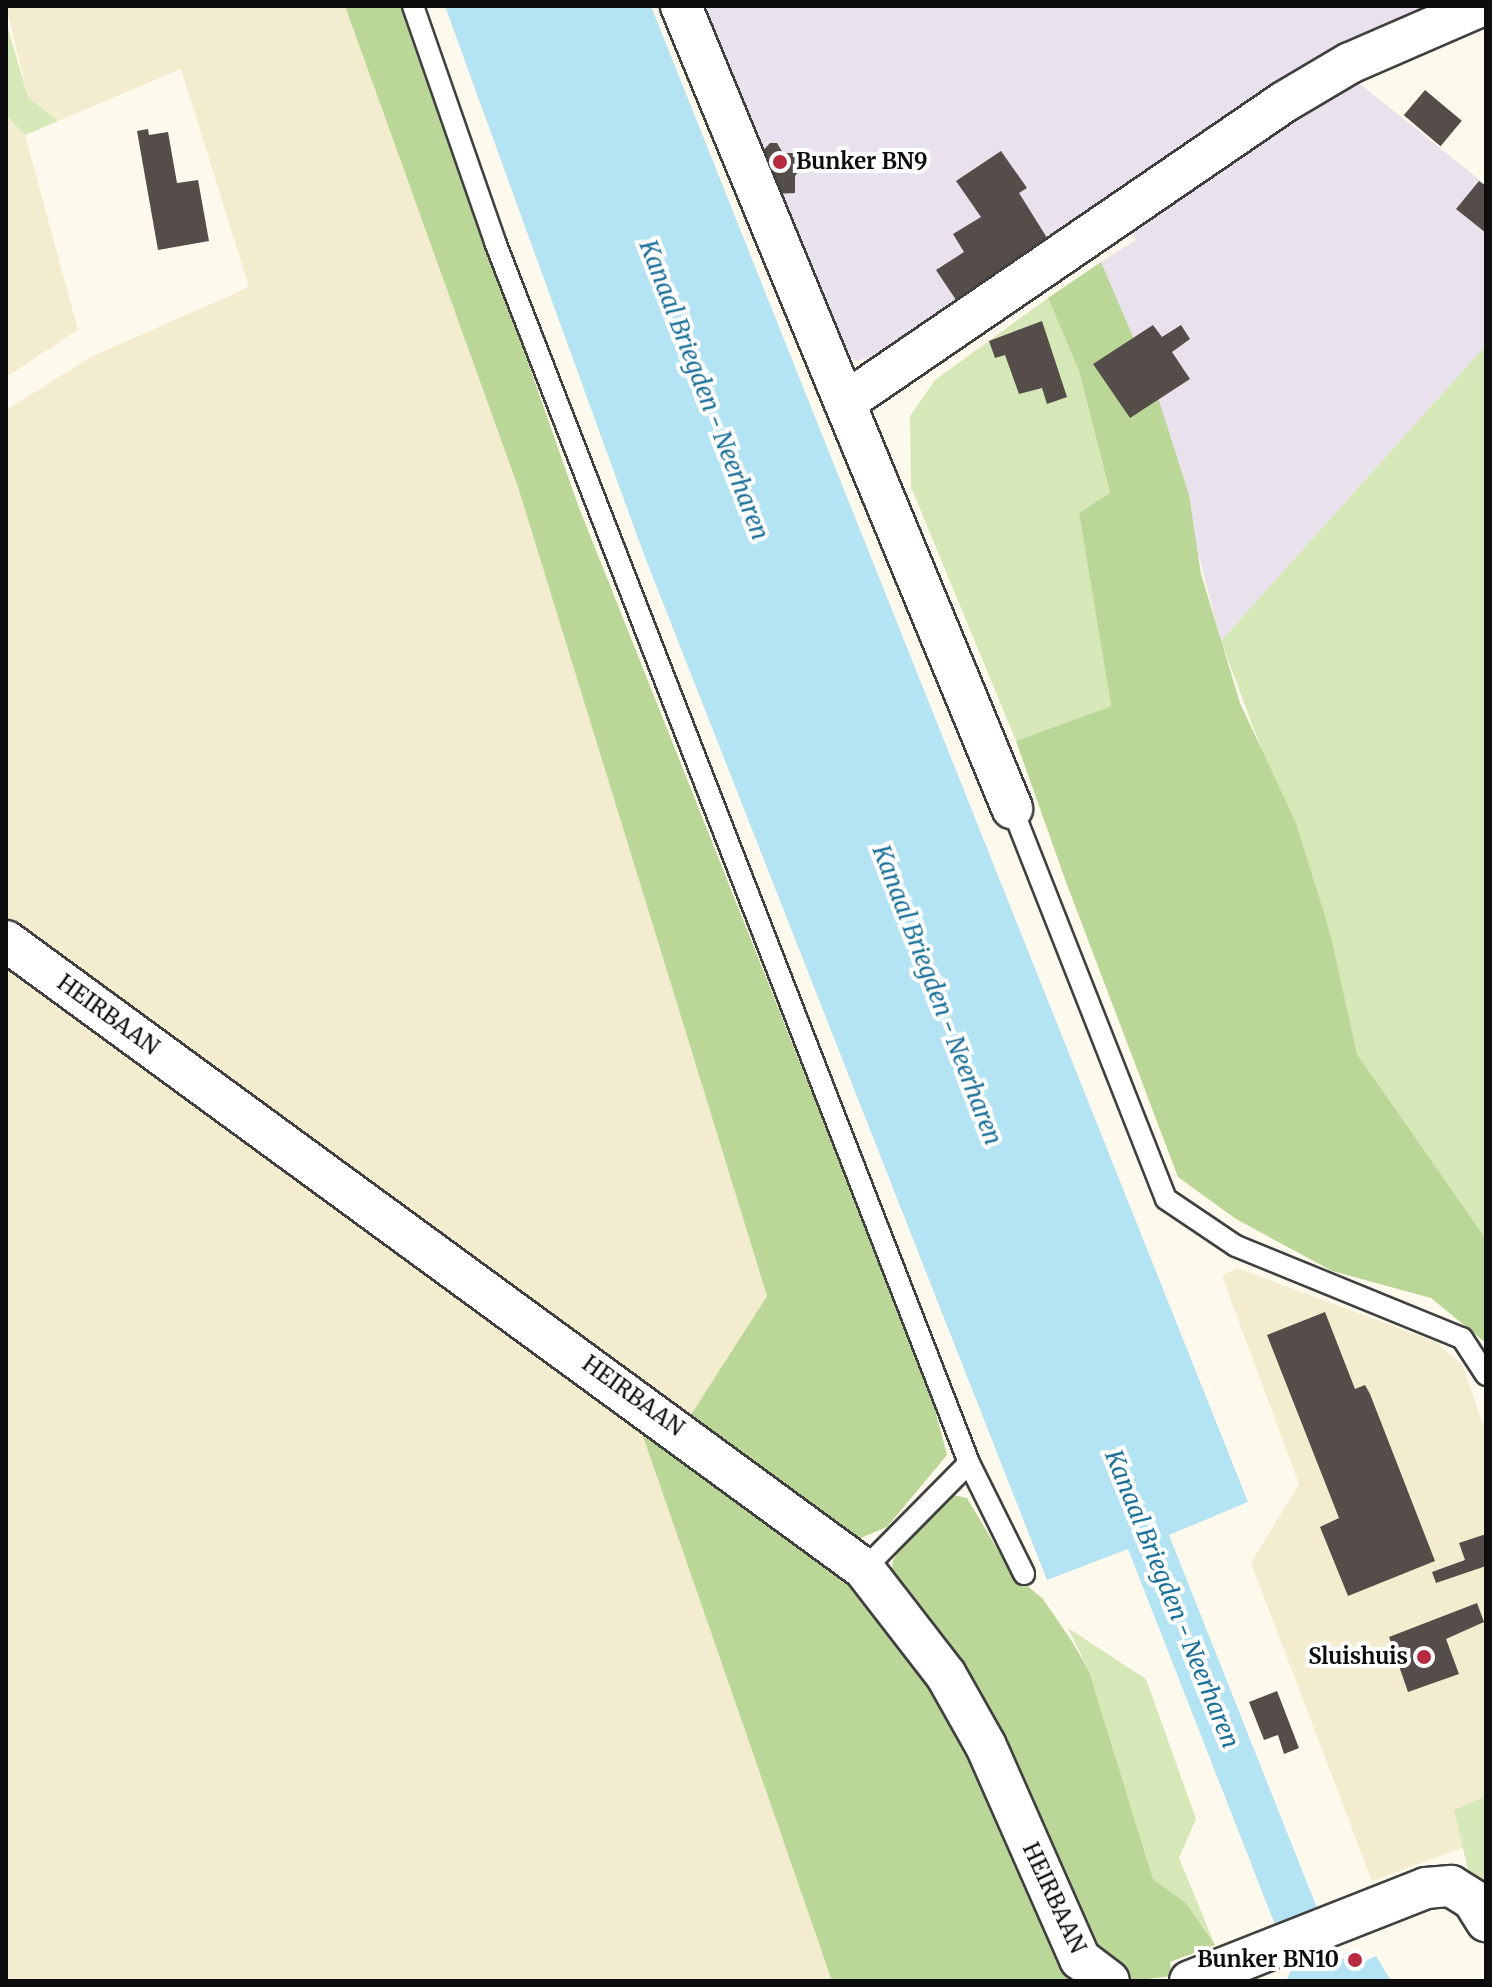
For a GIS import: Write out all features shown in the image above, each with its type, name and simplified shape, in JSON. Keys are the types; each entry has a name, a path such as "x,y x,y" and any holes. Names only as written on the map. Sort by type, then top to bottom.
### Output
{"street":[{"path":"681,6 847,401 1012,808"},
{"path":"847,401 1284,102 1350,63 1481,6"},
{"name":"HEIRBAAN","path":"6,941 864,1569 946,1675 986,1746 1080,1959 1109,1981"},
{"path":"1190,1981 1426,1888 1451,1886 1473,1900 1486,1921"}],"lane":[{"path":"413,6 495,242 969,1463 1024,1574"},
{"path":"1012,808 1166,1199 1236,1246 1462,1338 1486,1375"},
{"path":"864,1569 969,1463"}],"shaded area":[{"path":"6,6 345,6 518,487 767,1296 687,1421 6,924 6,410 91,357 249,287 181,69 58,121 28,97"},
{"path":"697,6 1442,6 884,353 856,361 840,351"},
{"path":"1355,80 1486,185 1486,345 1221,641 1155,388 1101,262 1136,240 1130,223"},
{"path":"6,115 25,135 78,330 6,377"},
{"path":"6,965 638,1422 832,1981 6,1981"},
{"path":"1237,1268 1436,1342 1463,1366 1486,1434 1486,1796 1455,1810 1465,1847 1372,1881 1251,1563 1299,1484 1222,1276"}],"green space":[{"path":"345,6 403,6 578,505 929,1387 947,1455 887,1527 846,1544 687,1421 767,1296 518,487"},
{"path":"6,22 28,97 58,121 25,135 6,115"},
{"path":"1101,262 1155,388 1189,495 1201,574 1240,703 1296,823 1331,936 1357,1054 1486,1239 1486,1343 1431,1298 1332,1271 1236,1219 1178,1177 1066,882 1016,741 1111,706 1079,513 1110,493 1079,371 1048,298"},
{"path":"1048,298 1079,371 1110,494 1079,513 1111,706 1016,741 911,487 910,416 935,380"},
{"path":"1486,345 1486,1239 1357,1054 1331,936 1221,641"},
{"path":"638,1422 874,1601 962,1715 1086,1981 832,1981"},
{"path":"953,1495 967,1498 1011,1572 1043,1599 1071,1640 1089,1671 1153,1879 1186,1903 1215,1945 1170,1962 1172,1976 1132,1981 1118,1976 1094,1955 890,1585 893,1560 909,1536"},
{"path":"1068,1628 1146,1679 1196,1819 1179,1858 1215,1945 1186,1903 1153,1879 1089,1671"},
{"path":"1486,1796 1486,1891 1468,1870 1454,1810"}],"water":[{"name":"Kanaal Briegden - Neerharen","path":"445,6 651,6 1248,1502 1169,1535 1338,1961 1346,1957 1352,1967 1376,1956 1391,1981 1286,1981 1292,1968 1128,1549 1047,1580 643,552"}],"building":[{"path":"1425,90 1462,121 1441,146 1404,115"},
{"path":"148,129 149,135 168,132 177,183 198,180 209,241 158,250 137,131"},
{"name":"Bunker BN9","path":"770,143 777,143 783,153 794,153 800,170 795,176 795,193 775,194 760,154"},
{"path":"1001,151 1027,188 1019,193 1049,241 956,300 936,270 964,252 953,234 981,217 956,181"},
{"path":"1479,181 1486,186 1486,233 1456,209"},
{"path":"1042,321 1067,397 1047,404 1042,388 1019,394 1005,355 995,358 989,341"},
{"path":"1153,325 1162,337 1181,325 1190,339 1172,352 1190,379 1130,418 1093,364"},
{"path":"1325,1312 1355,1389 1365,1385 1370,1394 1435,1561 1348,1596 1320,1527 1339,1518 1267,1335"},
{"path":"1486,1534 1486,1566 1436,1583 1432,1572 1465,1560 1459,1543"},
{"name":"Sluishuis","path":"1477,1603 1484,1622 1446,1639 1459,1674 1408,1692 1389,1637"},
{"path":"1277,1691 1299,1748 1284,1754 1278,1735 1264,1740 1249,1702"},
{"name":"Bunker BN10","path":"1359,1951 1364,1962 1351,1968 1346,1957"}],"place":[{"name":"Bunker BN9","path":"780,162"},
{"name":"Sluishuis","path":"1424,1657"},
{"name":"Bunker BN10","path":"1355,1960"}]}
